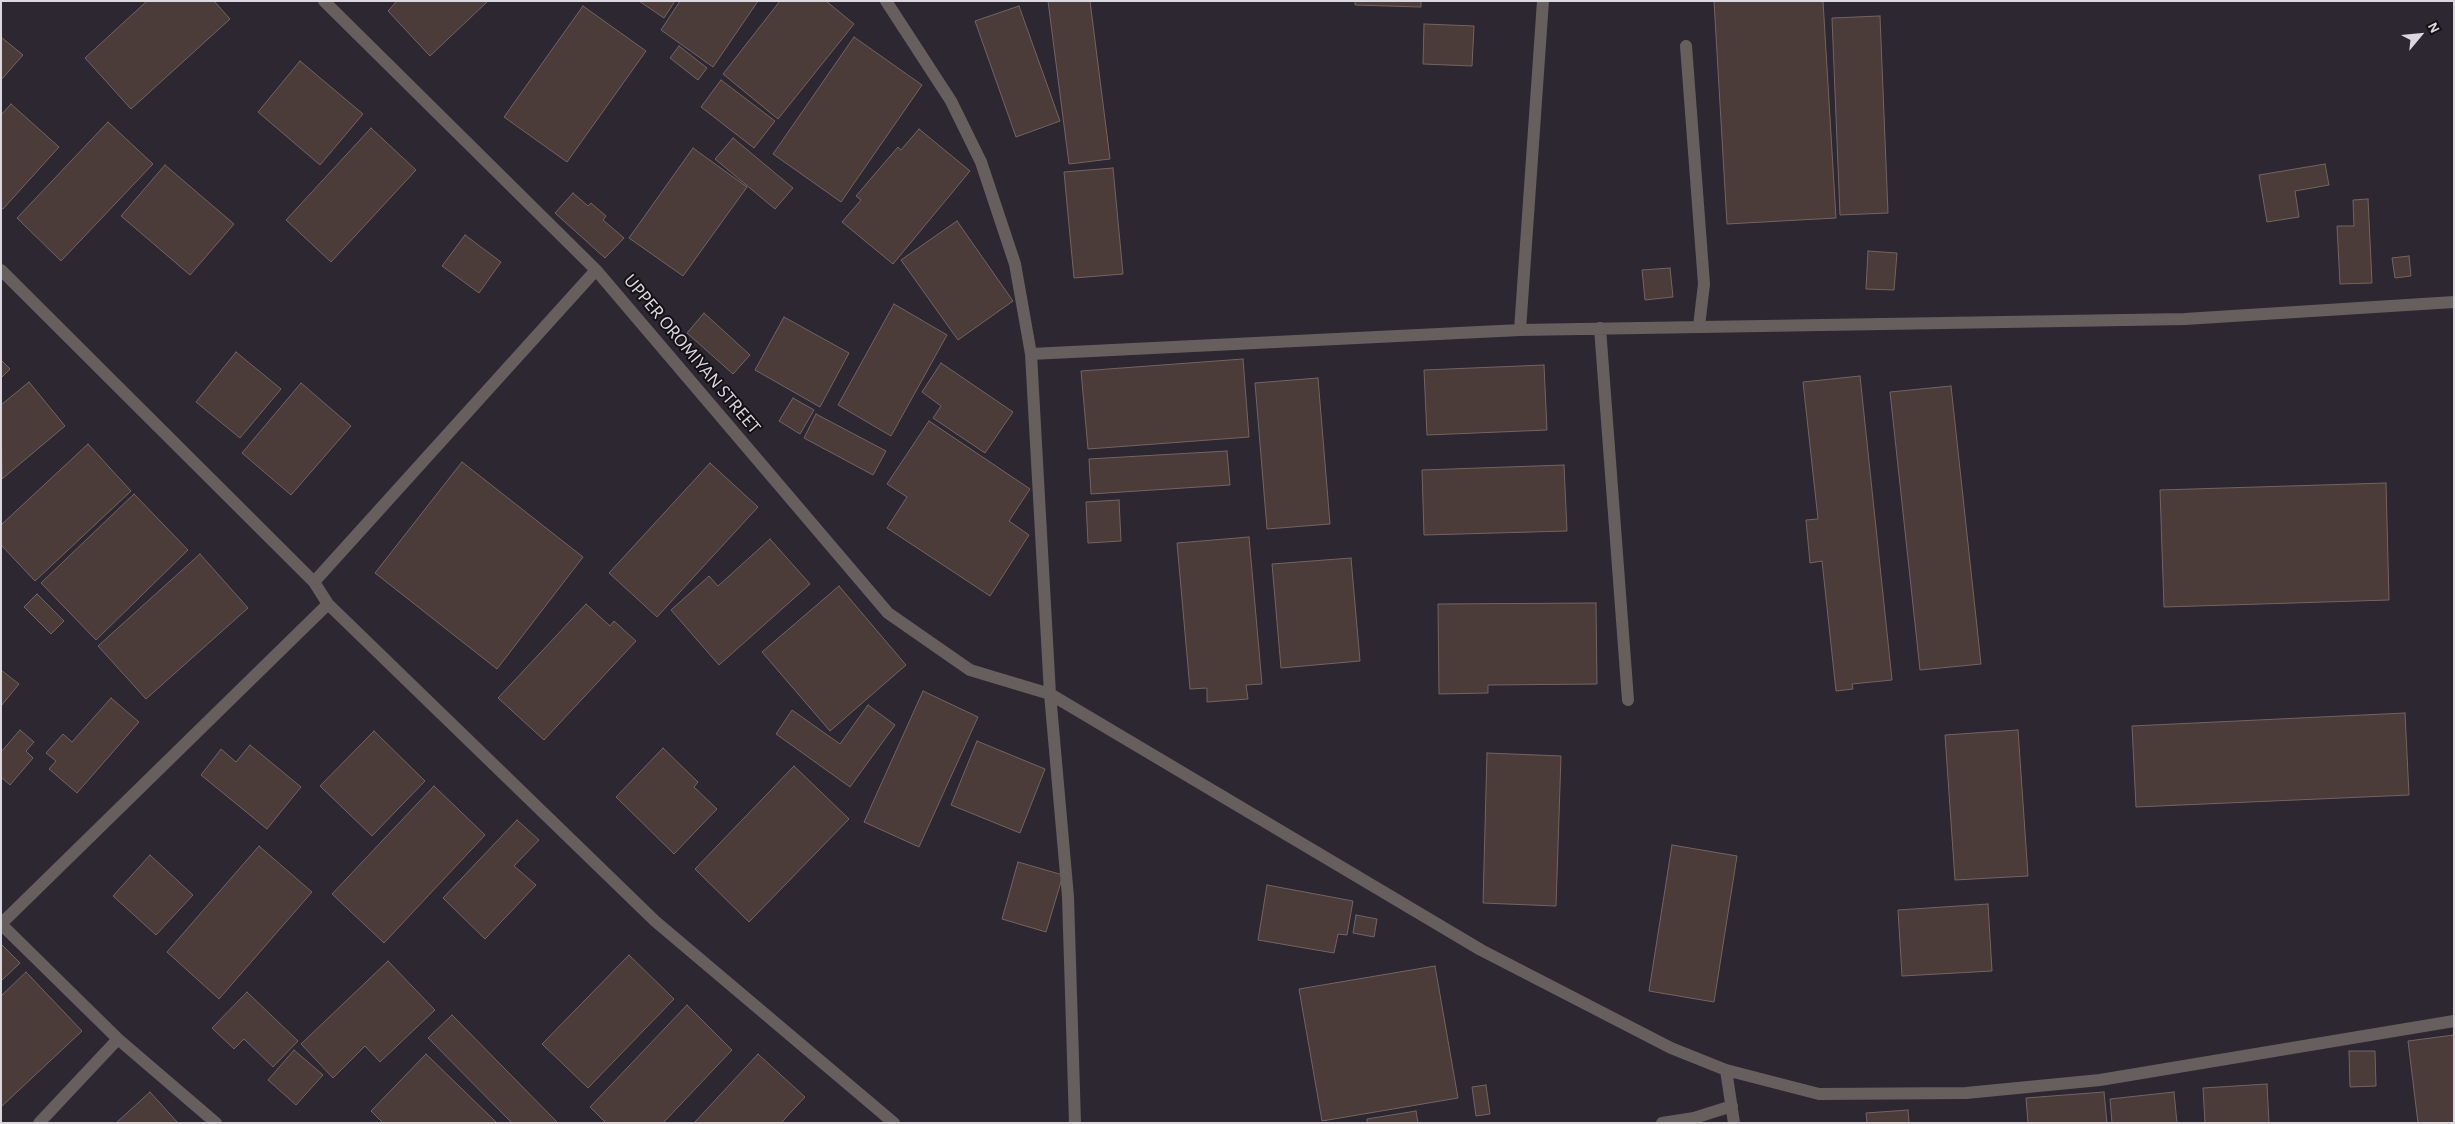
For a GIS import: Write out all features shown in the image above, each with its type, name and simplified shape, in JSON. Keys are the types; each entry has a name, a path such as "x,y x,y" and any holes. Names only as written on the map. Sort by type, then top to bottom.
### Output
{"street":[{"name":"UPPER OROMIYAN STREET","path":"324,1 596,270 888,613 970,670 1050,694 1481,950 1670,1048 1726,1070 1820,1094 1966,1092 2100,1080 2454,1020"},
{"path":"886,1 951,101 981,162 1015,264 1031,354 1050,694 1068,897 1075,1123"},
{"path":"1520,330 1543,1"},
{"path":"1686,46 1704,284 1699,326"},
{"path":"1,270 314,582 328,604 655,921 894,1123"},
{"path":"314,582 596,270"},
{"path":"1031,354 1520,330 2185,319 2454,302"},
{"path":"1600,328 1628,700"},
{"path":"216,1123 118,1039 1,924 328,604"},
{"path":"39,1123 118,1039"},
{"path":"1726,1070 1734,1123"},
{"path":"1662,1123 1694,1118 1732,1106"}],"building":[{"path":"147,1 214,1 230,19 131,109 85,58"},
{"path":"397,1 488,1 430,56 388,11"},
{"path":"639,1 675,1 664,18"},
{"path":"680,1 758,1 713,67 661,30"},
{"path":"780,1 826,1 854,24 778,119 723,74"},
{"path":"1048,1 1090,1 1110,159 1069,164"},
{"path":"1355,1 1421,1 1421,7 1355,5"},
{"path":"1714,1 1823,1 1836,218 1727,224"},
{"path":"583,6 646,51 567,162 504,117"},
{"path":"1019,6 1060,121 1016,137 975,21"},
{"path":"1880,16 1888,213 1840,215 1832,18"},
{"path":"1424,24 1474,26 1472,66 1423,64"},
{"path":"1,37 23,55 1,80"},
{"path":"854,37 922,85 841,202 773,154"},
{"path":"679,46 707,68 698,80 670,58"},
{"path":"300,61 363,114 320,165 258,112"},
{"path":"721,80 775,121 754,148 701,107"},
{"path":"11,104 59,147 3,209 1,208 1,115"},
{"path":"108,122 153,164 61,261 17,218"},
{"path":"371,128 416,170 331,262 286,220"},
{"path":"919,129 970,171 893,264 842,222 861,200 856,196 898,147 901,150"},
{"path":"733,138 793,188 775,209 715,159"},
{"path":"693,148 747,187 683,276 629,238"},
{"path":"2325,164 2329,185 2295,191 2299,217 2267,222 2259,175"},
{"path":"165,165 234,224 190,275 121,216"},
{"path":"1113,168 1123,274 1074,278 1064,172"},
{"path":"573,193 588,206 591,203 606,216 603,220 624,238 605,258 555,213"},
{"path":"2368,199 2372,283 2340,284 2337,226 2354,226 2353,200"},
{"path":"957,221 1013,301 958,340 901,260"},
{"path":"465,235 501,262 479,293 442,266"},
{"path":"1868,251 1897,253 1894,290 1866,289"},
{"path":"2409,256 2411,276 2395,278 2392,258"},
{"path":"1670,268 1673,297 1645,300 1642,270"},
{"path":"894,304 947,335 891,436 838,405"},
{"path":"704,313 750,355 733,374 687,333"},
{"path":"784,317 849,353 820,407 755,370"},
{"path":"236,352 281,389 240,438 196,402"},
{"path":"1243,359 1249,437 1088,449 1081,371"},
{"path":"1,360 10,369 1,378"},
{"path":"941,363 1013,412 985,453 933,418 941,406 922,392"},
{"path":"1544,365 1547,430 1427,435 1424,370"},
{"path":"1860,376 1892,680 1852,684 1853,689 1836,691 1822,561 1810,563 1806,520 1818,519 1803,382"},
{"path":"1318,378 1330,524 1267,529 1255,383"},
{"path":"29,382 65,426 2,479 1,405"},
{"path":"301,383 351,426 291,495 242,453"},
{"path":"1951,386 1981,664 1920,670 1890,392"},
{"path":"793,398 814,410 800,434 779,421"},
{"path":"816,414 886,451 873,475 804,438"},
{"path":"929,421 1030,489 1009,521 1029,535 990,596 887,528 907,497 887,484"},
{"path":"88,444 131,491 35,581 1,545 1,525"},
{"path":"1227,451 1230,485 1091,494 1089,459"},
{"path":"462,462 583,557 497,669 375,573"},
{"path":"710,463 758,507 657,617 609,573"},
{"path":"1564,465 1567,531 1424,535 1422,470"},
{"path":"2386,483 2389,600 2164,607 2160,490"},
{"path":"134,494 188,550 96,640 41,583"},
{"path":"1119,500 1121,541 1088,543 1086,502"},
{"path":"1249,537 1262,684 1246,685 1248,699 1207,702 1207,688 1190,689 1177,543"},
{"path":"770,539 810,584 719,665 671,610 709,576 718,586"},
{"path":"200,554 248,608 146,699 98,646"},
{"path":"1351,558 1360,661 1281,668 1272,564"},
{"path":"839,586 906,665 830,731 762,652"},
{"path":"37,594 64,621 51,634 24,607"},
{"path":"1596,603 1597,684 1488,685 1488,693 1439,694 1438,604"},
{"path":"586,604 610,626 614,621 636,641 544,740 498,698"},
{"path":"1,670 19,684 1,706"},
{"path":"923,691 978,717 919,847 864,822"},
{"path":"111,698 139,722 77,793 49,769 56,761 46,753 63,734 72,742"},
{"path":"868,705 895,725 850,787 776,734 792,710 840,744"},
{"path":"2405,713 2409,795 2136,807 2132,726"},
{"path":"20,730 34,742 26,751 33,758 10,785 1,777 1,752"},
{"path":"2018,730 2028,876 1955,880 1945,735"},
{"path":"374,731 425,781 372,836 320,786"},
{"path":"977,741 1045,769 1020,833 951,805"},
{"path":"250,745 301,787 267,829 201,775 221,749 236,762"},
{"path":"663,748 698,782 694,787 717,809 674,854 616,797"},
{"path":"1487,753 1561,756 1556,906 1483,903"},
{"path":"794,766 849,819 749,922 695,869"},
{"path":"434,786 485,835 384,943 332,894"},
{"path":"517,820 539,840 514,866 536,885 485,939 443,898"},
{"path":"1672,845 1737,856 1714,1002 1649,991"},
{"path":"259,846 312,892 219,999 167,952"},
{"path":"150,855 193,895 156,935 113,896"},
{"path":"1018,862 1063,875 1046,932 1002,919"},
{"path":"1267,885 1353,901 1347,935 1338,934 1334,953 1258,940"},
{"path":"1988,904 1992,971 1902,976 1898,910"},
{"path":"1356,915 1377,919 1374,937 1353,933"},
{"path":"1,944 20,963 1,981"},
{"path":"629,955 674,999 588,1088 542,1044"},
{"path":"388,961 435,1010 380,1062 365,1046 333,1078 301,1044"},
{"path":"1435,966 1458,1098 1322,1121 1299,989"},
{"path":"26,972 82,1031 1,1107 1,996"},
{"path":"247,992 298,1041 273,1067 244,1039 234,1049 212,1028"},
{"path":"687,1005 732,1050 663,1123 606,1123 590,1107"},
{"path":"452,1015 558,1123 512,1123 428,1038"},
{"path":"2454,1035 2454,1123 2418,1123 2408,1041"},
{"path":"294,1050 323,1075 296,1105 268,1080"},
{"path":"2349,1051 2375,1051 2376,1086 2350,1087"},
{"path":"426,1054 497,1123 383,1123 371,1111"},
{"path":"758,1054 805,1097 781,1123 694,1123"},
{"path":"2267,1084 2269,1123 2205,1123 2203,1088"},
{"path":"1486,1085 1490,1114 1476,1116 1472,1087"},
{"path":"150,1092 178,1123 116,1123"},
{"path":"2104,1092 2107,1123 2028,1123 2026,1098"},
{"path":"2174,1092 2177,1123 2112,1123 2110,1099"},
{"path":"1908,1110 1909,1123 1867,1123 1866,1113"},
{"path":"1416,1111 1418,1123 1367,1123 1367,1119"}]}
